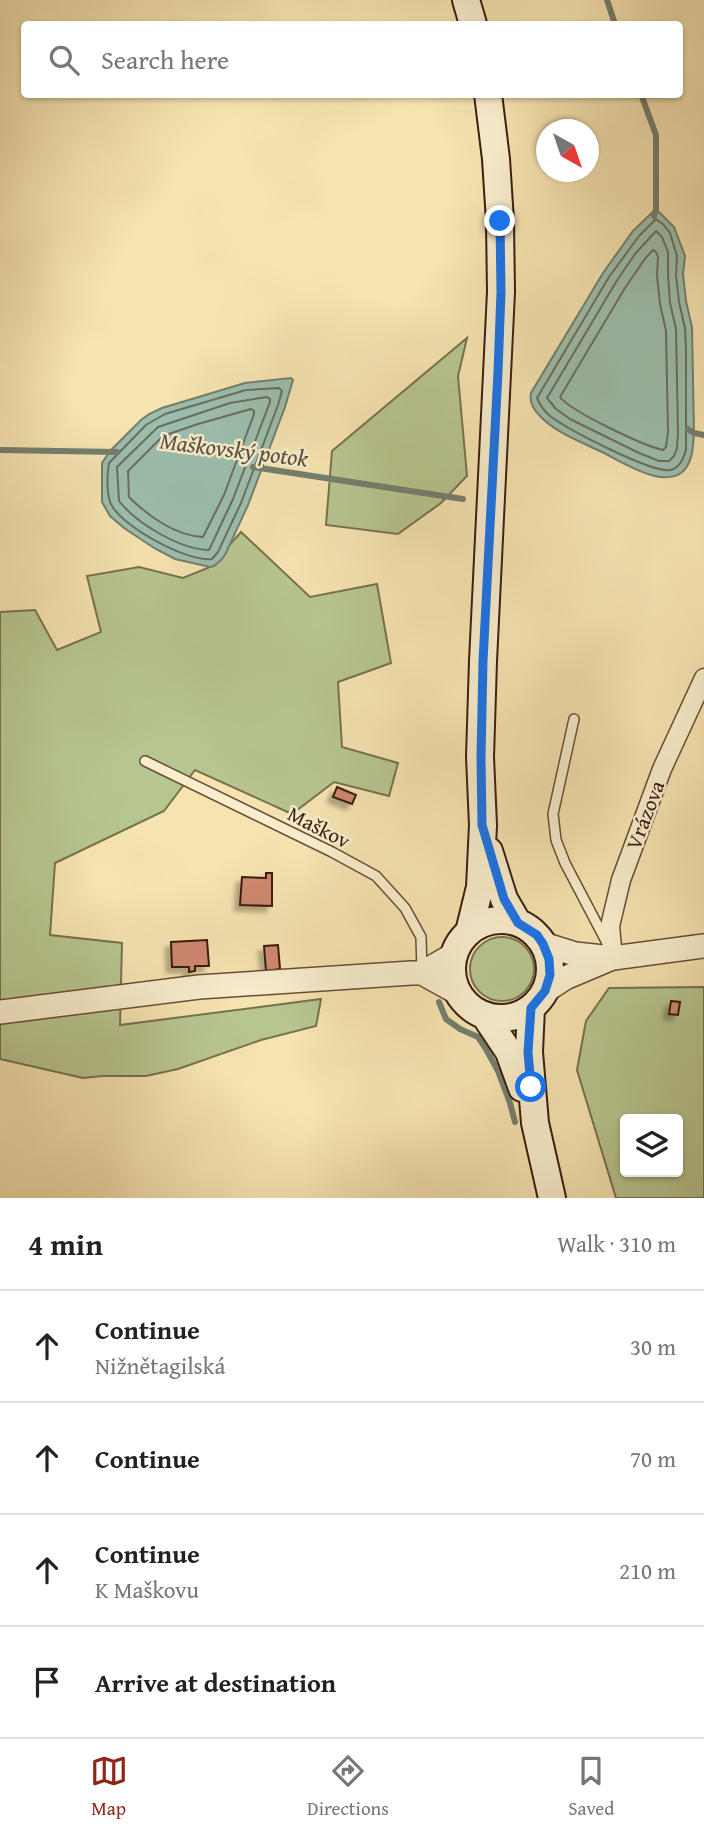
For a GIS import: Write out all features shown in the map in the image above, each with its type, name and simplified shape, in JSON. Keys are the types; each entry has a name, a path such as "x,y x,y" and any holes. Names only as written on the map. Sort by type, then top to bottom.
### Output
{"main road":[{"path":"466,0 472,21"},
{"path":"469,932 480,887 483,661 501,292 497,171 488,98"},
{"path":"482,825 504,899 518,923"},
{"path":"538,999 517,1016 485,1016 474,1010 465,1003 453,981 453,955 460,942 480,925 505,920 518,923 537,935 549,959 550,975 538,999 528,1052 535,1123 552,1198"},
{"path":"485,1016 509,1052 535,1123"}],"street":[{"name":"Vrázova","path":"613,958 610,926 621,880 663,769 704,678"},
{"path":"543,944 575,954 613,958 704,946"},
{"path":"0,1012 199,987 422,973 453,955"},
{"path":"538,999 565,978 613,958"},
{"path":"422,973 458,993"}],"lane":[{"path":"574,719 553,814 556,840 613,958"},
{"name":"Maškov","path":"145,761 376,876 405,908 421,937 422,973"}],"green space":[{"path":"467,338 458,376 467,476 441,503 398,534 326,525 332,451"},
{"path":"241,532 310,597 377,584 391,663 338,682 342,747 398,763 389,796 334,782 292,814 195,770 164,811 55,863 50,935 122,943 120,1025 321,999 316,1026 261,1040 178,1069 146,1076 83,1078 0,1059 0,612 35,610 57,650 101,632 87,576 139,567 183,578 210,567"},
{"path":"496,937 508,937 525,946 532,957 532,981 525,992 508,1001 496,1001 484,996 475,987 470,975 470,963 475,951 484,942"},
{"path":"704,987 704,1198 616,1198 577,1070 586,1021 609,988"}],"water":[{"path":"656,209 674,227 685,256 683,274 692,327 693,449 685,469 678,475 668,477 655,476 636,469 563,433 538,414 531,396 603,273 633,231"},
{"path":"291,378 293,380 285,407 248,505 225,555 214,566 175,559 154,548 110,516 102,502 102,463 110,451 141,420 162,408 245,383"}],"building":[{"path":"337,787 356,795 352,804 333,797"},
{"path":"266,873 272,873 272,906 240,905 242,877 266,878"},
{"path":"207,940 209,966 195,966 195,971 189,972 189,967 172,967 171,942"},
{"path":"278,945 280,969 266,971 264,946"},
{"path":"671,1001 680,1002 678,1015 669,1014"}],"waterway":[{"path":"607,0 614,21"},
{"path":"642,98 656,135 654,216"},
{"path":"688,429 704,435"},
{"name":"Maškovský potok","path":"0,450 117,452"},
{"name":"Maškovský potok","path":"253,467 463,499"},
{"path":"439,1002 446,1019 478,1037 486,1049 498,1071 515,1122"}],"route":[{"path":"500,221 498,372 483,661 482,825 504,899 518,923 537,935 549,959 550,975 545,991 531,1008 528,1052 531,1087"}]}
